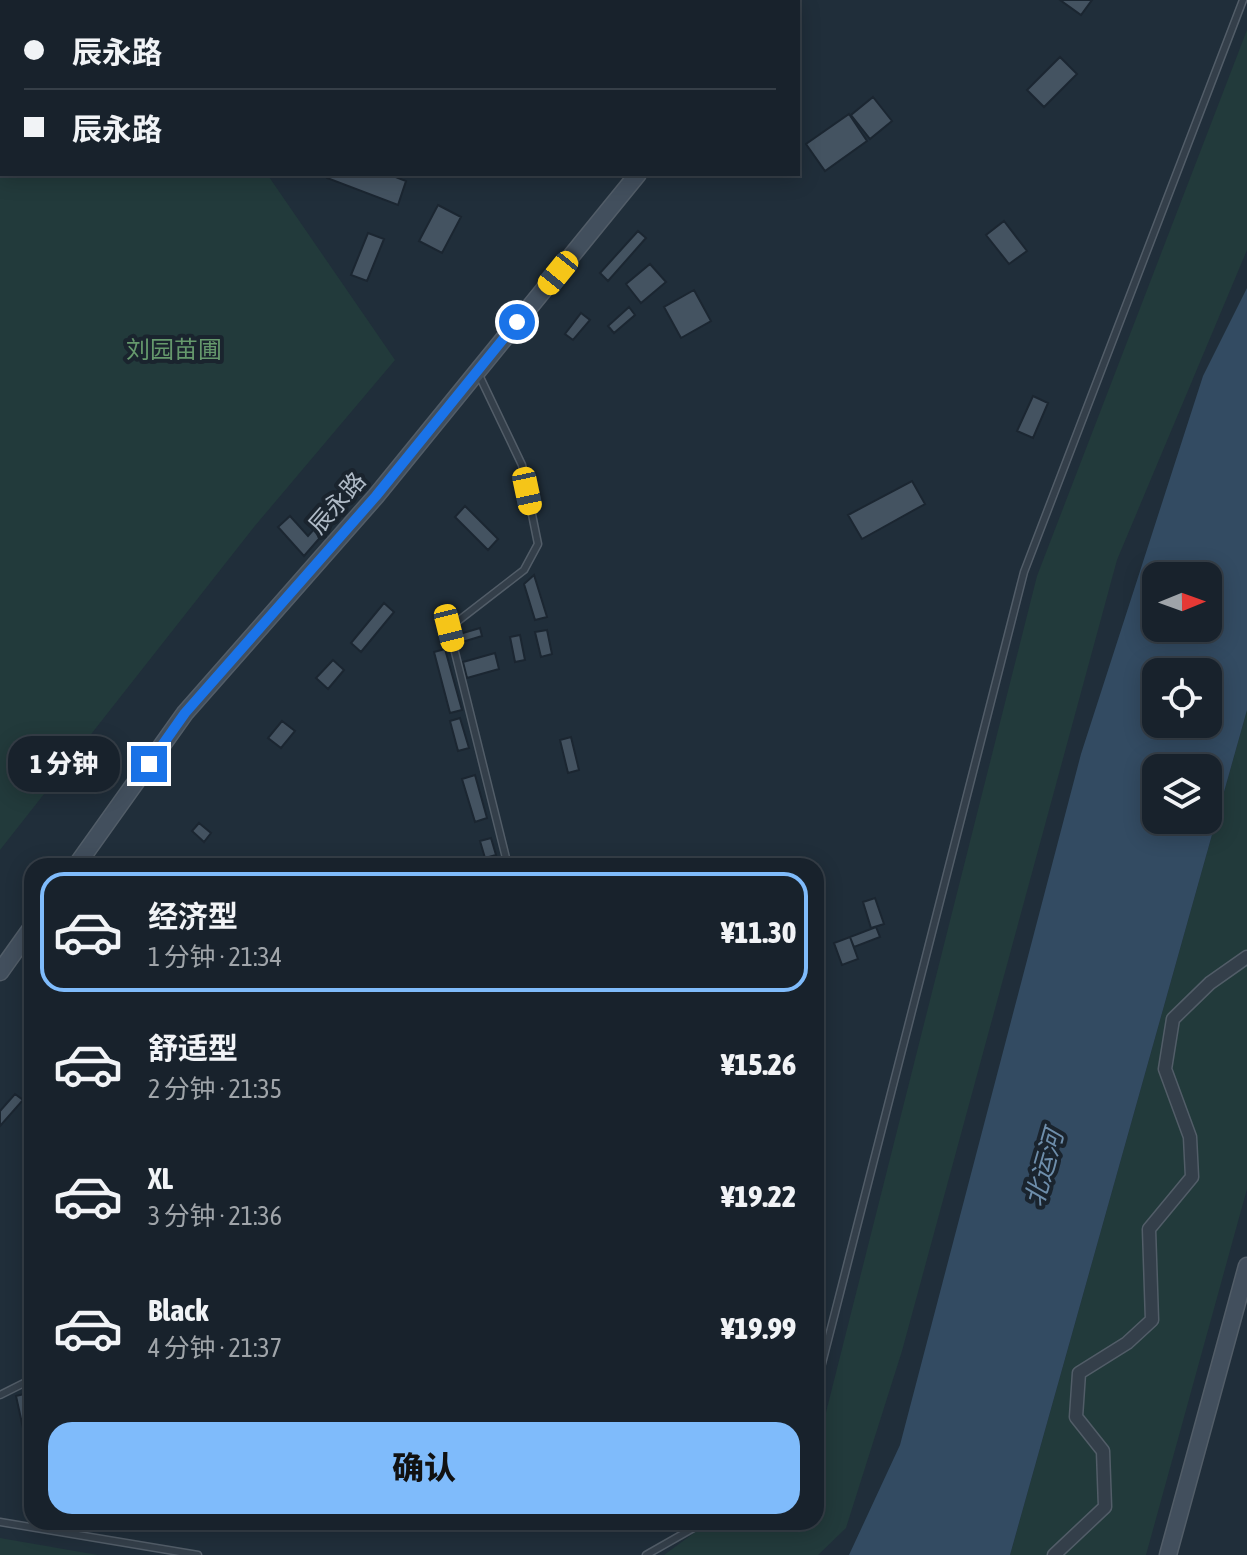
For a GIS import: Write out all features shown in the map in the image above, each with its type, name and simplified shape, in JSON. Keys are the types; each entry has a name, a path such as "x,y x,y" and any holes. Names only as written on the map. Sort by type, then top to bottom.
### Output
{"main road":[{"name":"辰永路","path":"82,858 185,713 376,496 636,176"},
{"path":"0,972 24,938"},
{"path":"1168,1555 1247,1266"}],"street":[{"path":"1054,1555 1105,1507 1103,1451 1076,1417 1079,1373 1127,1343 1152,1320 1149,1229 1192,1177 1190,1137 1165,1069 1173,1019 1210,983 1247,957"}],"lane":[{"path":"824,1356 1024,572 1243,0"},
{"path":"477,372 522,465 538,544 524,570 449,628 506,858"},
{"path":"0,1395 24,1383"},
{"path":"0,1522 24,1526"},
{"path":"48,1530 198,1555"},
{"path":"646,1555 690,1530"}],"green space":[{"path":"1247,30 1247,250 1117,560 902,1351 846,1528 818,1555 664,1555 698,1530 824,1530 824,1420 1037,576"},
{"name":"刘园苗圃","path":"0,176 268,176 395,360 254,527 0,850"},
{"path":"1247,710 1247,1189 1146,1555 1010,1555 1212,834 1222,834 1222,799"},
{"path":"0,1538 98,1555 0,1555"}],"water":[{"name":"北运河","path":"1247,288 1247,710 1222,799 1222,754 1142,754 1142,834 1212,834 1010,1555 849,1555 900,1445 1081,754 1142,565 1142,642 1222,642 1222,562 1143,562 1203,376"}],"building":[{"path":"1060,0 1092,0 1081,15"},
{"path":"1060,57 1077,74 1044,107 1027,90"},
{"path":"873,97 892,121 870,139 851,115"},
{"path":"849,114 867,141 825,171 806,144"},
{"path":"393,176 406,181 398,205 327,178"},
{"path":"438,205 461,217 442,253 419,241"},
{"path":"1004,221 1027,251 1009,264 986,235"},
{"path":"638,231 646,238 608,281 600,273"},
{"path":"368,233 384,239 367,281 351,275"},
{"path":"650,264 666,282 641,303 626,284"},
{"path":"694,290 711,321 681,338 664,307"},
{"path":"629,307 635,315 614,333 608,326"},
{"path":"581,313 590,320 573,340 565,334"},
{"path":"1033,396 1048,403 1033,438 1017,431"},
{"path":"912,481 925,504 862,539 848,515"},
{"path":"465,506 498,539 488,550 455,517"},
{"path":"290,516 308,536 324,518 332,524 304,556 278,527"},
{"path":"534,575 547,617 535,620 524,584"},
{"path":"384,603 394,612 361,652 351,643"},
{"path":"480,628 482,636 459,643 456,635"},
{"path":"547,630 552,654 541,657 535,632"},
{"path":"520,635 525,660 515,662 510,637"},
{"path":"445,649 462,710 450,713 434,652"},
{"path":"495,653 499,669 467,678 463,662"},
{"path":"333,660 344,670 328,689 316,678"},
{"path":"460,718 469,748 458,751 450,721"},
{"path":"282,721 295,731 281,748 268,738"},
{"path":"571,737 579,770 568,773 560,740"},
{"path":"475,775 487,818 475,822 462,779"},
{"path":"199,823 211,833 204,842 192,831"},
{"path":"491,838 496,855 485,858 480,841"},
{"path":"875,898 884,924 871,928 863,902"},
{"path":"876,927 880,937 854,947 850,937"},
{"path":"850,937 858,959 842,965 834,943"},
{"path":"15,1094 23,1100 0,1126 0,1111"},
{"path":"24,1394 24,1432 16,1396"}],"route":[{"path":"149,764 185,713 376,496 517,322"}]}
